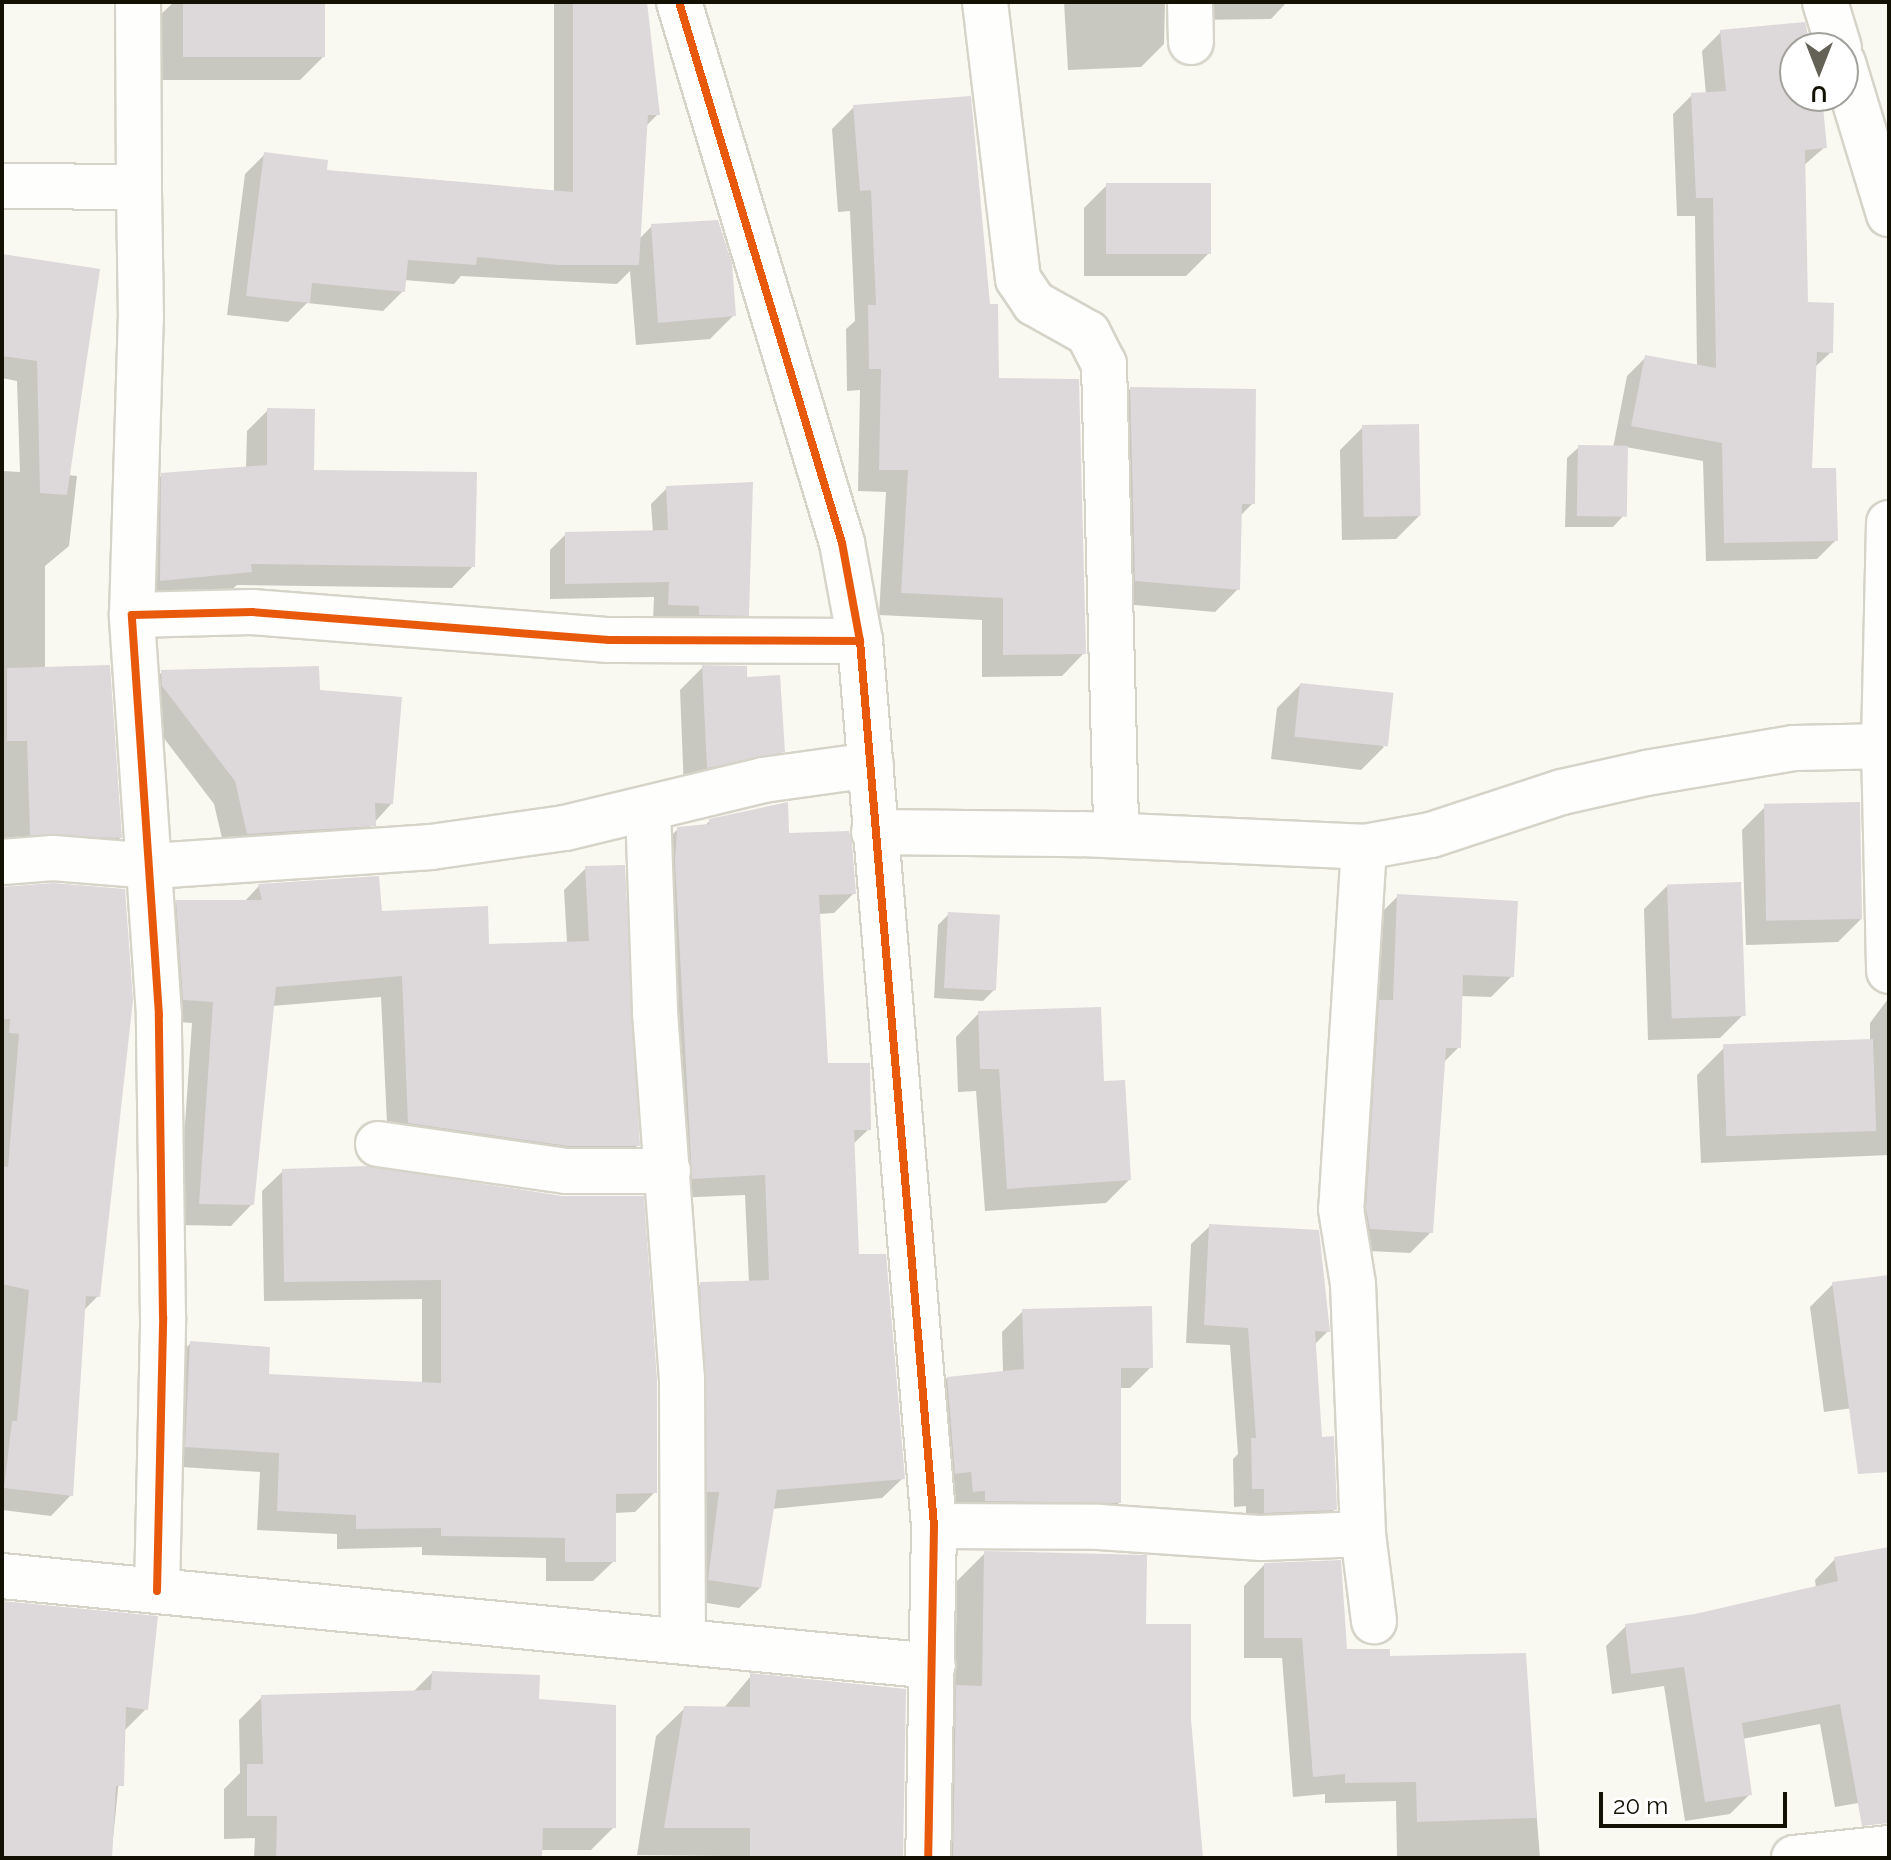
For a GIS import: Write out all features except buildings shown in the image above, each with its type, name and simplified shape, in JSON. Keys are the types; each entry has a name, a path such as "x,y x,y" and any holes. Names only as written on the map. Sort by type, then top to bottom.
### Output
{"street":[{"path":"138,2 141,319 132,615 153,866 163,1317 157,1591"},
{"path":"679,2 842,543 860,641 934,1526 928,1858"},
{"path":"985,2 1018,279 1025,296 1088,333 1104,364 1116,835"},
{"path":"1825,2 1834,32"},
{"path":"1858,112 1889,214"},
{"path":"2,186 139,187"},
{"path":"1889,523 1886,746 1889,971"},
{"path":"132,615 252,612 609,640 860,641"},
{"path":"874,832 1116,835 1364,847 1420,838 1562,792 1646,773 1794,748 1886,746"},
{"path":"2,862 53,858 153,866 431,847 565,828 763,780 871,765"},
{"path":"648,809 655,1012 682,1378 683,1640"},
{"path":"1364,847 1341,1209 1353,1284 1363,1534 1374,1621"},
{"path":"378,1144 566,1171 668,1171"},
{"path":"934,1526 1099,1527 1262,1538 1363,1534"},
{"path":"2,1576 933,1666"},
{"path":"1794,1858 1889,1848"}],"cycle path":[{"path":"679,2 842,543 860,641 934,1526 928,1858"},
{"path":"157,1591 163,1317 159,1015 132,615 252,612 609,640 860,641"}]}
